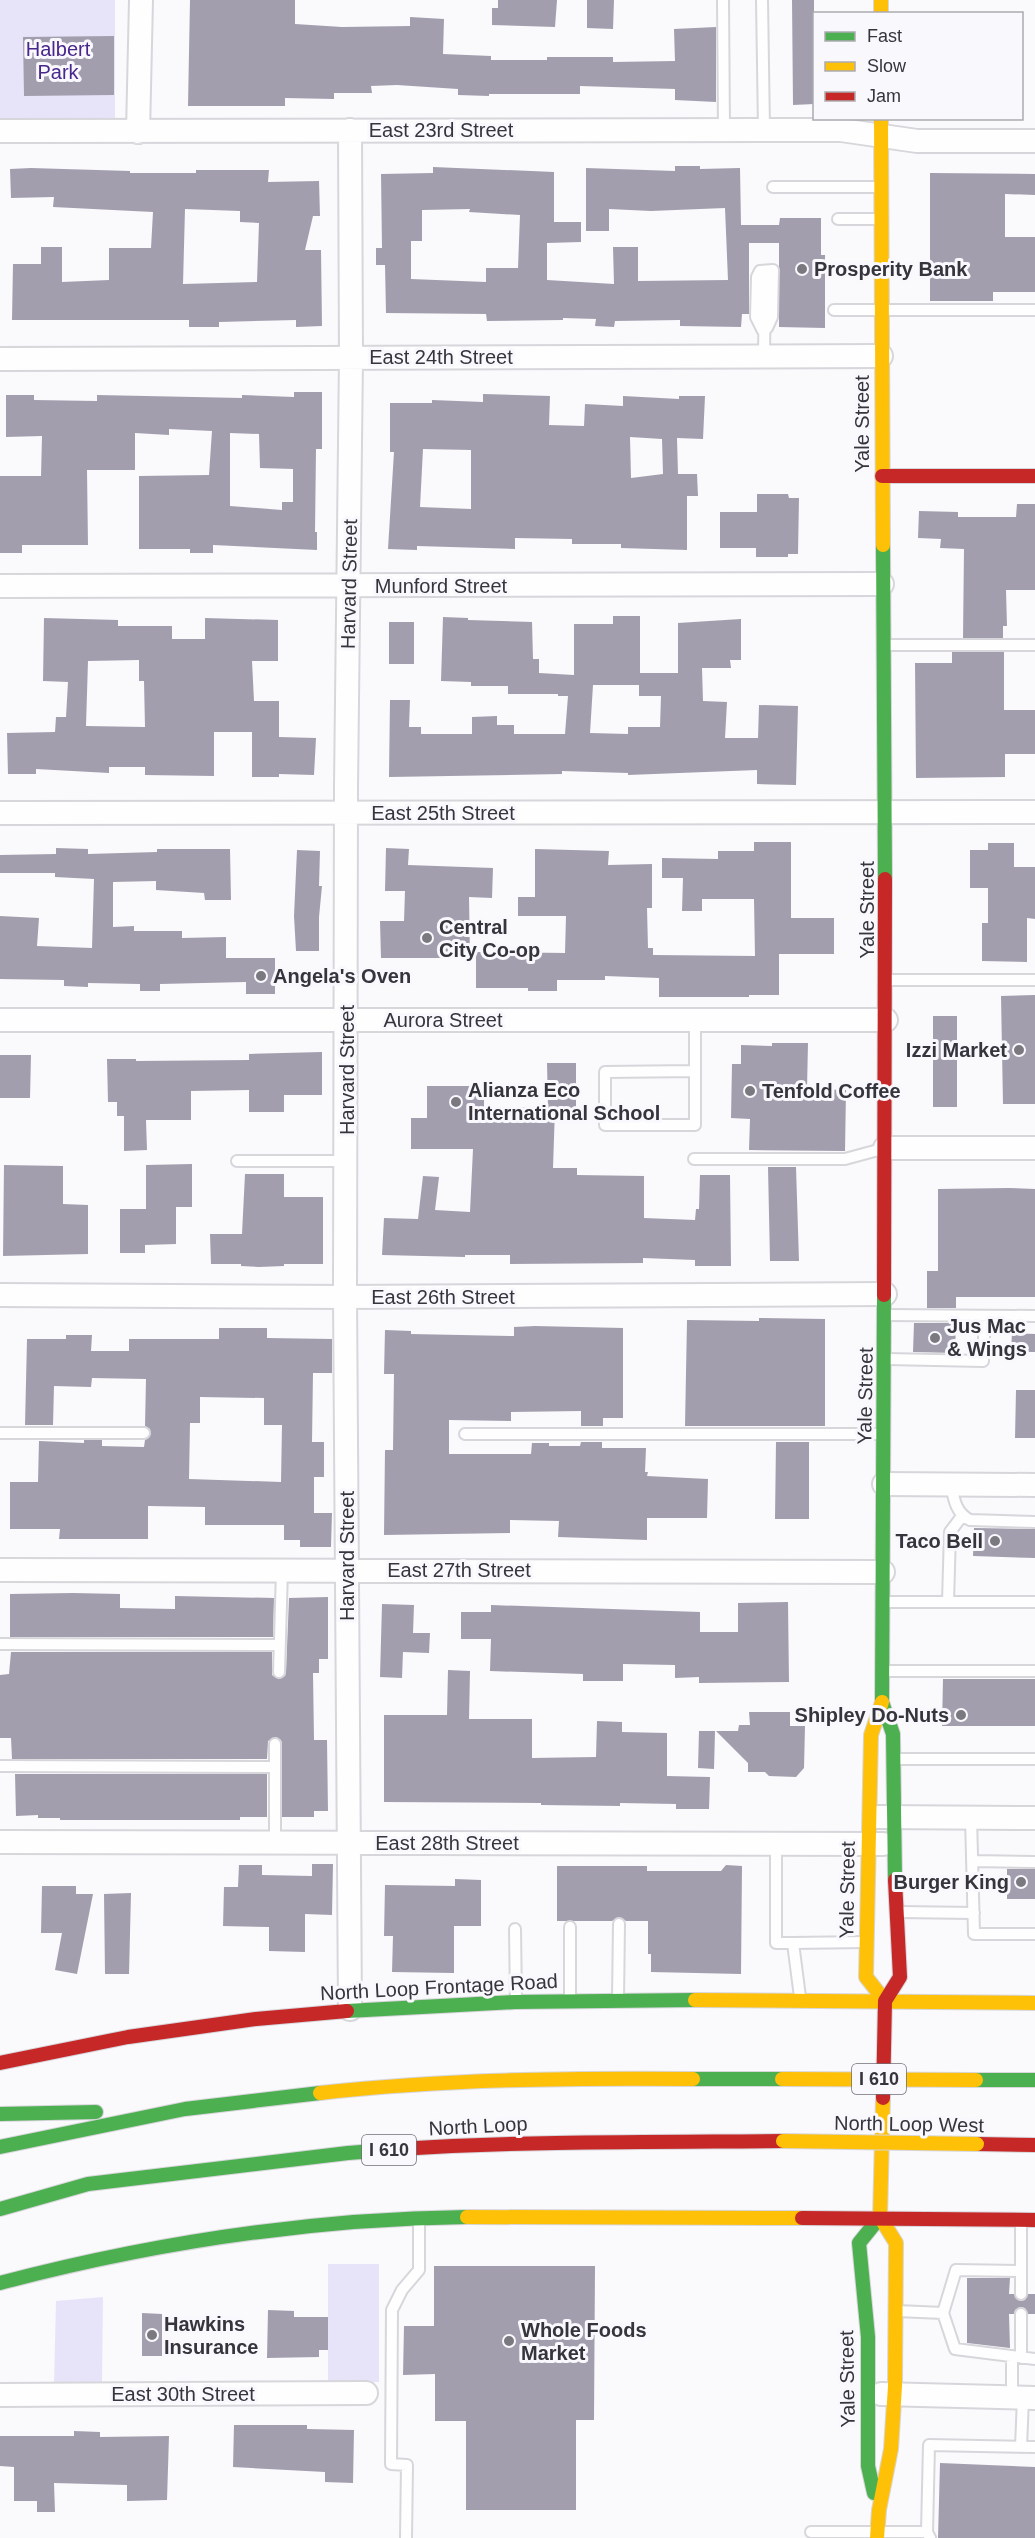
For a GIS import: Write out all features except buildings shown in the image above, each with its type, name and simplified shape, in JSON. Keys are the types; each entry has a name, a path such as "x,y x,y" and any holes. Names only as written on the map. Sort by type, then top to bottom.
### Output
{"main road":[{"name":"Yale Street","path":"877,2535 879,2510 891,2449 894,2394 896,2243 880,2217 885,2001 900,1977 882,1912 867,1844 871,1735 882,1702 884,1485 886,813 882,584 881,127"},
{"path":"882,476 1035,476"},
{"name":"Yale Street","path":"882,1702 893,1734 893,1843 882,1912 866,1942 866,1977 885,2001"},
{"name":"North Loop Frontage Road","path":"0,2063 113,2039 350,2009 570,2000 1035,2003"},
{"name":"I 610","path":"0,2147 185,2109 413,2084 558,2078 1035,2080"},
{"path":"0,2114 185,2109"},
{"name":"North Loop West","path":"783,2141 1035,2145"},
{"name":"North Loop","path":"0,2209 88,2184 348,2153 464,2145 783,2141"},
{"path":"0,2217 88,2184"},
{"name":"Yale Street","path":"879,2510 868,2466 868,2337 859,2243 880,2217"},
{"path":"0,2283 59,2266 180,2245 352,2223 419,2220 880,2217 1028,2220"}],"street":[{"path":"138,132 141,0"},
{"name":"East 23rd Street","path":"0,131 841,130 881,127 917,141 1035,141"},
{"name":"Harvard Street","path":"350,130 351,357 345,1297 350,2009"},
{"name":"East 24th Street","path":"0,358 351,357 765,345 881,356"},
{"name":"Munford Street","path":"0,586 882,584"},
{"name":"East 25th Street","path":"0,813 1035,812"},
{"name":"Aurora Street","path":"0,1020 886,1020"},
{"path":"885,1148 1035,1148"},
{"name":"East 26th Street","path":"0,1295 345,1297 885,1305"},
{"path":"884,1485 1035,1485"},
{"name":"East 27th Street","path":"0,1570 883,1572"},
{"path":"868,1817 1035,1818"},
{"name":"East 28th Street","path":"0,1842 893,1843"},
{"name":"East 30th Street","path":"0,2395 366,2393"},
{"path":"867,2394 1023,2398"}],"lane":[{"path":"723,0 724,129"},
{"path":"762,0 764,129"},
{"path":"773,187 882,188"},
{"path":"838,219 882,219"},
{"path":"765,345 765,278 773,270"},
{"path":"834,310 1035,310"},
{"path":"883,645 1035,645"},
{"path":"886,980 1035,980"},
{"path":"695,1020 695,1071 695,1125 605,1125 605,1072 695,1071"},
{"path":"694,1159 845,1159 885,1148"},
{"path":"237,1161 346,1161"},
{"path":"885,1305 985,1316 1035,1316"},
{"path":"885,1359 983,1361 985,1316"},
{"path":"0,1433 144,1433"},
{"path":"465,1434 884,1434"},
{"path":"951,1485 955,1505 962,1516 970,1520 1035,1522"},
{"path":"948,1602 950,1532 962,1516"},
{"path":"279,1672 282,1570"},
{"path":"882,1602 1035,1602"},
{"path":"0,1644 280,1645"},
{"path":"882,1671 1035,1671"},
{"path":"275,1744 275,1842"},
{"path":"893,1759 1035,1759"},
{"path":"0,1766 275,1767"},
{"path":"971,1817 974,1934 1035,1934"},
{"path":"776,1844 776,1943 866,1942"},
{"path":"972,1861 1035,1862"},
{"path":"882,1912 974,1913"},
{"path":"618,2000 619,1924"},
{"path":"570,1927 570,2000"},
{"path":"515,1929 516,2002"},
{"path":"793,1943 801,2001"},
{"path":"406,2538 407,2465 391,2464 392,2310 402,2290 419,2270 419,2220"},
{"path":"1021,2294 1021,2271 1028,2220"},
{"path":"1021,2271 956,2270 943,2313 955,2349 1035,2359"},
{"path":"894,2311 943,2313"},
{"path":"1021,2314 1016,2358 1023,2398 1021,2447"},
{"path":"811,2532 928,2535 929,2445 1035,2447"}],"green space":[{"name":"Halbert Park","path":"0,0 115,0 115,125 0,122"},
{"path":"328,2264 379,2264 379,2382 328,2382"},
{"path":"103,2297 102,2382 54,2383 56,2301"}],"traffic: fast":[{"path":"883,545 885,879"},
{"path":"884,1295 882,1702 893,1734 895,1880"},
{"path":"347,2011 515,2002 695,2000"},
{"path":"693,2079 782,2079"},
{"path":"976,2080 1035,2080"},
{"path":"0,2147 185,2109 320,2093"},
{"path":"0,2114 96,2112"},
{"path":"0,2209 88,2184 399,2149"},
{"path":"0,2283 115,2256 232,2236 349,2223 467,2217"},
{"path":"874,2493 868,2466 868,2337 859,2243 880,2217"}],"traffic: slow":[{"path":"881,0 881,12"},
{"path":"881,120 883,545"},
{"path":"882,1702 871,1735 866,1977 885,2001"},
{"path":"695,2000 1035,2003"},
{"path":"320,2093 506,2080 693,2079"},
{"path":"782,2079 976,2080"},
{"path":"877,2538 879,2510 891,2449 895,2386 896,2243 880,2217 883,2098"},
{"path":"783,2141 977,2144"},
{"path":"467,2217 802,2218"}],"traffic: jam":[{"path":"882,476 1035,476"},
{"path":"884,1295 885,879"},
{"path":"883,2098 885,2001 900,1977 895,1880"},
{"path":"0,2063 128,2037 256,2019 347,2011"},
{"path":"399,2149 543,2143 783,2141"},
{"path":"977,2144 1035,2145"},
{"path":"802,2218 1035,2220"}],"place":[{"name":"Prosperity Bank","path":"802,269"},
{"name":"Central City Co-op","path":"427,938"},
{"name":"Angela's Oven","path":"261,976"},
{"name":"Izzi Market","path":"1019,1050"},
{"name":"Tenfold Coffee","path":"750,1091"},
{"name":"Alianza Eco International School","path":"456,1102"},
{"name":"Jus Mac & Wings","path":"935,1338"},
{"name":"Taco Bell","path":"995,1541"},
{"name":"Shipley Do-Nuts","path":"961,1715"},
{"name":"Burger King","path":"1021,1882"},
{"name":"Hawkins Insurance","path":"152,2335"},
{"name":"Whole Foods Market","path":"509,2341"}]}
